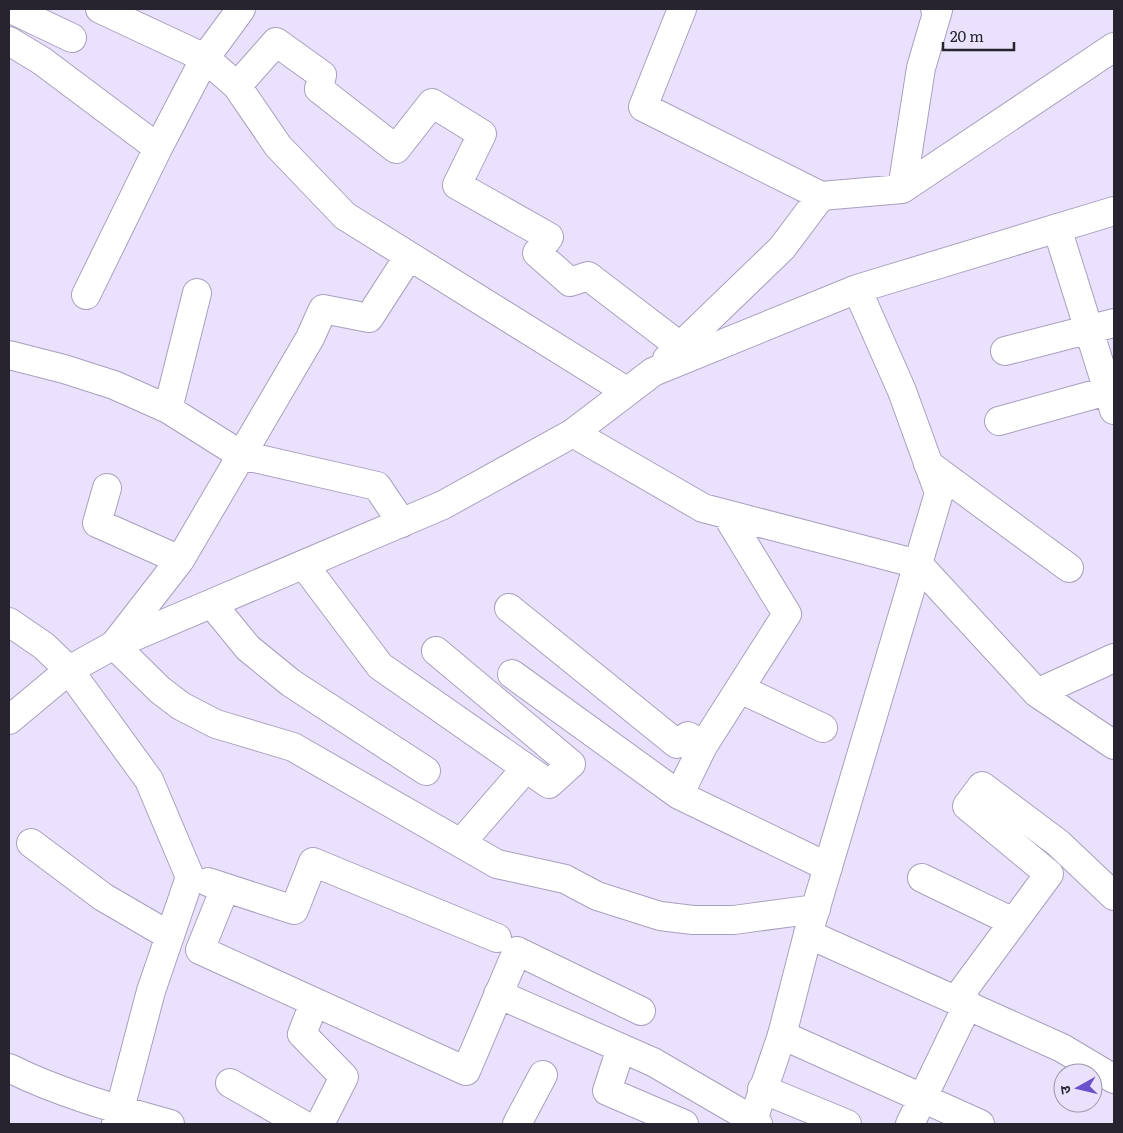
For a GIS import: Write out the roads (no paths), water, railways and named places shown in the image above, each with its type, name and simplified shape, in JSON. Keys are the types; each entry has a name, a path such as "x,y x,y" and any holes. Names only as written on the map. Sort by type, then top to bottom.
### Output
{"street":[{"path":"11,9 72,38"},
{"path":"100,9 205,58 237,86 278,146 345,216 626,391"},
{"path":"86,295 158,148 205,58 241,9"},
{"path":"682,9 643,106 821,196 902,189 1114,47"},
{"path":"902,189 921,68 938,10 936,9"},
{"path":"9,41 42,60 158,148"},
{"path":"237,86 276,42 322,75 319,89 396,149 432,103 482,134 457,185 549,237 537,253 570,282 588,276 681,347"},
{"path":"9,720 69,670 114,645 443,505 573,433 653,372 681,347 782,248 821,196"},
{"path":"653,372 857,290 1114,211"},
{"path":"999,421 1112,396 1102,326 1057,228"},
{"path":"114,645 180,560 310,338 323,309 369,318 408,256"},
{"path":"498,994 653,1062 756,1122 762,1089 782,1035 812,922 939,493 902,392 857,290"},
{"path":"168,409 197,293"},
{"path":"1005,351 1102,326"},
{"path":"9,355 64,369 114,385 168,409 241,455 377,486 402,523"},
{"path":"573,433 703,508 918,564 1037,692 1114,746"},
{"path":"928,464 1069,568"},
{"path":"107,488 97,523 180,560"},
{"path":"679,794 703,746 787,614 726,514"},
{"path":"304,565 380,666 549,784 571,764 436,651"},
{"path":"212,604 248,648 291,683 426,771"},
{"path":"509,608 677,744 688,736 703,746"},
{"path":"9,622 44,646 69,670 149,780 190,876 152,991 119,1117"},
{"path":"114,645 160,690 181,706 216,724 293,748 497,864 565,879 598,896 660,916 693,920 812,922 962,1002 1062,1048 1114,1080"},
{"path":"1037,692 1114,658"},
{"path":"512,674 679,794 828,868"},
{"path":"740,688 823,728"},
{"path":"461,843 526,768"},
{"path":"910,1124 962,1002 1013,922 1048,874 967,806 982,786 1058,842 1114,896"},
{"path":"31,843 103,897 170,936"},
{"path":"190,876 294,910 313,862 497,938"},
{"path":"922,878 1013,922"},
{"path":"225,888 200,950 466,1071 517,950 641,1011"},
{"path":"314,1003 302,1034 344,1077 320,1124"},
{"path":"782,1035 980,1124"},
{"path":"621,1048 607,1090 684,1124"},
{"path":"9,1068 119,1117 170,1124"},
{"path":"517,1124 543,1075"},
{"path":"230,1083 302,1124"},
{"path":"762,1089 847,1124"}]}
